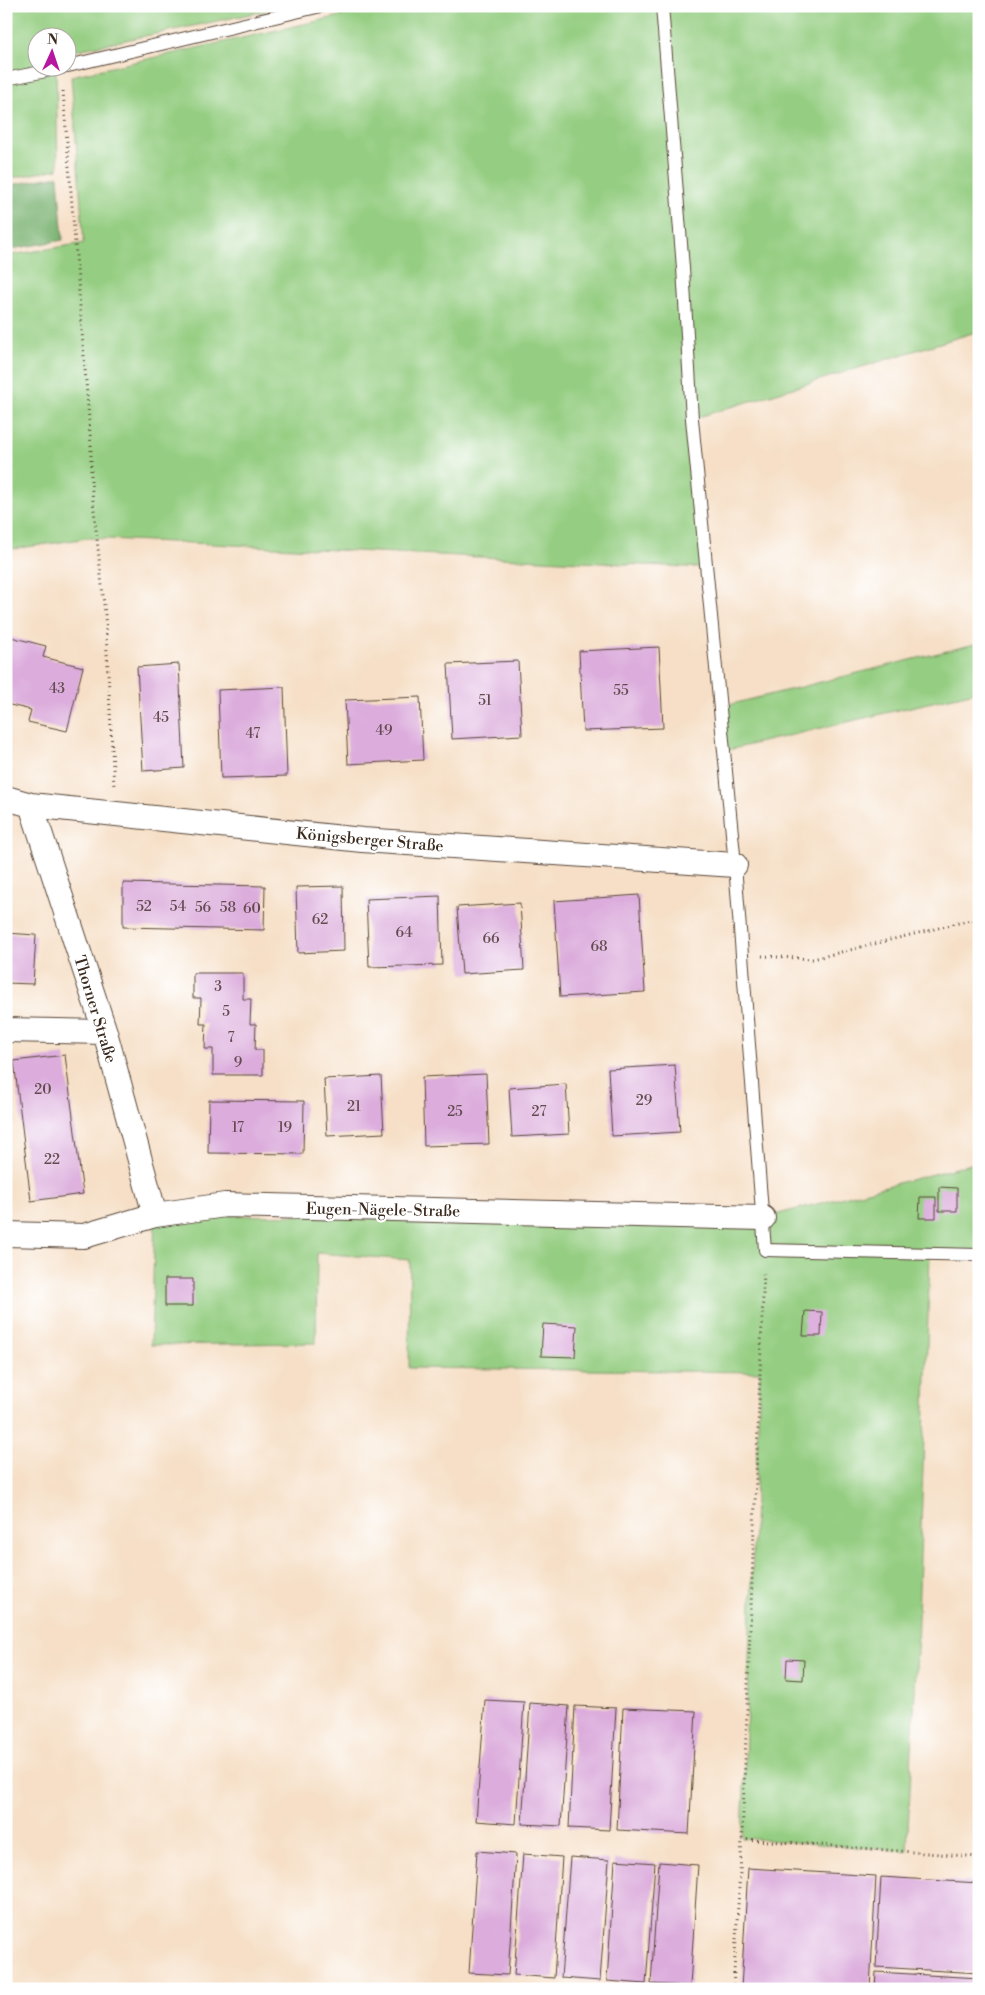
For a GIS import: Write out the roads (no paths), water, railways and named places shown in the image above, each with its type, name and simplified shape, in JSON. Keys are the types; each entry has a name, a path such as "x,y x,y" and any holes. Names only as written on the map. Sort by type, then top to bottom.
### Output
{"street":[{"name":"Königsberger Straße","path":"6,798 31,805 362,840 735,865"},
{"name":"Thorner Straße","path":"31,805 105,1032 155,1215"},
{"path":"6,1030 105,1032"},
{"name":"Eugen-Nägele-Straße","path":"6,1234 84,1236 155,1215 225,1205 763,1218"}],"lane":[{"path":"78,64 320,6"},
{"path":"662,6 684,268 692,418 735,865 765,1250 979,1255"},
{"path":"6,79 28,75"}]}
